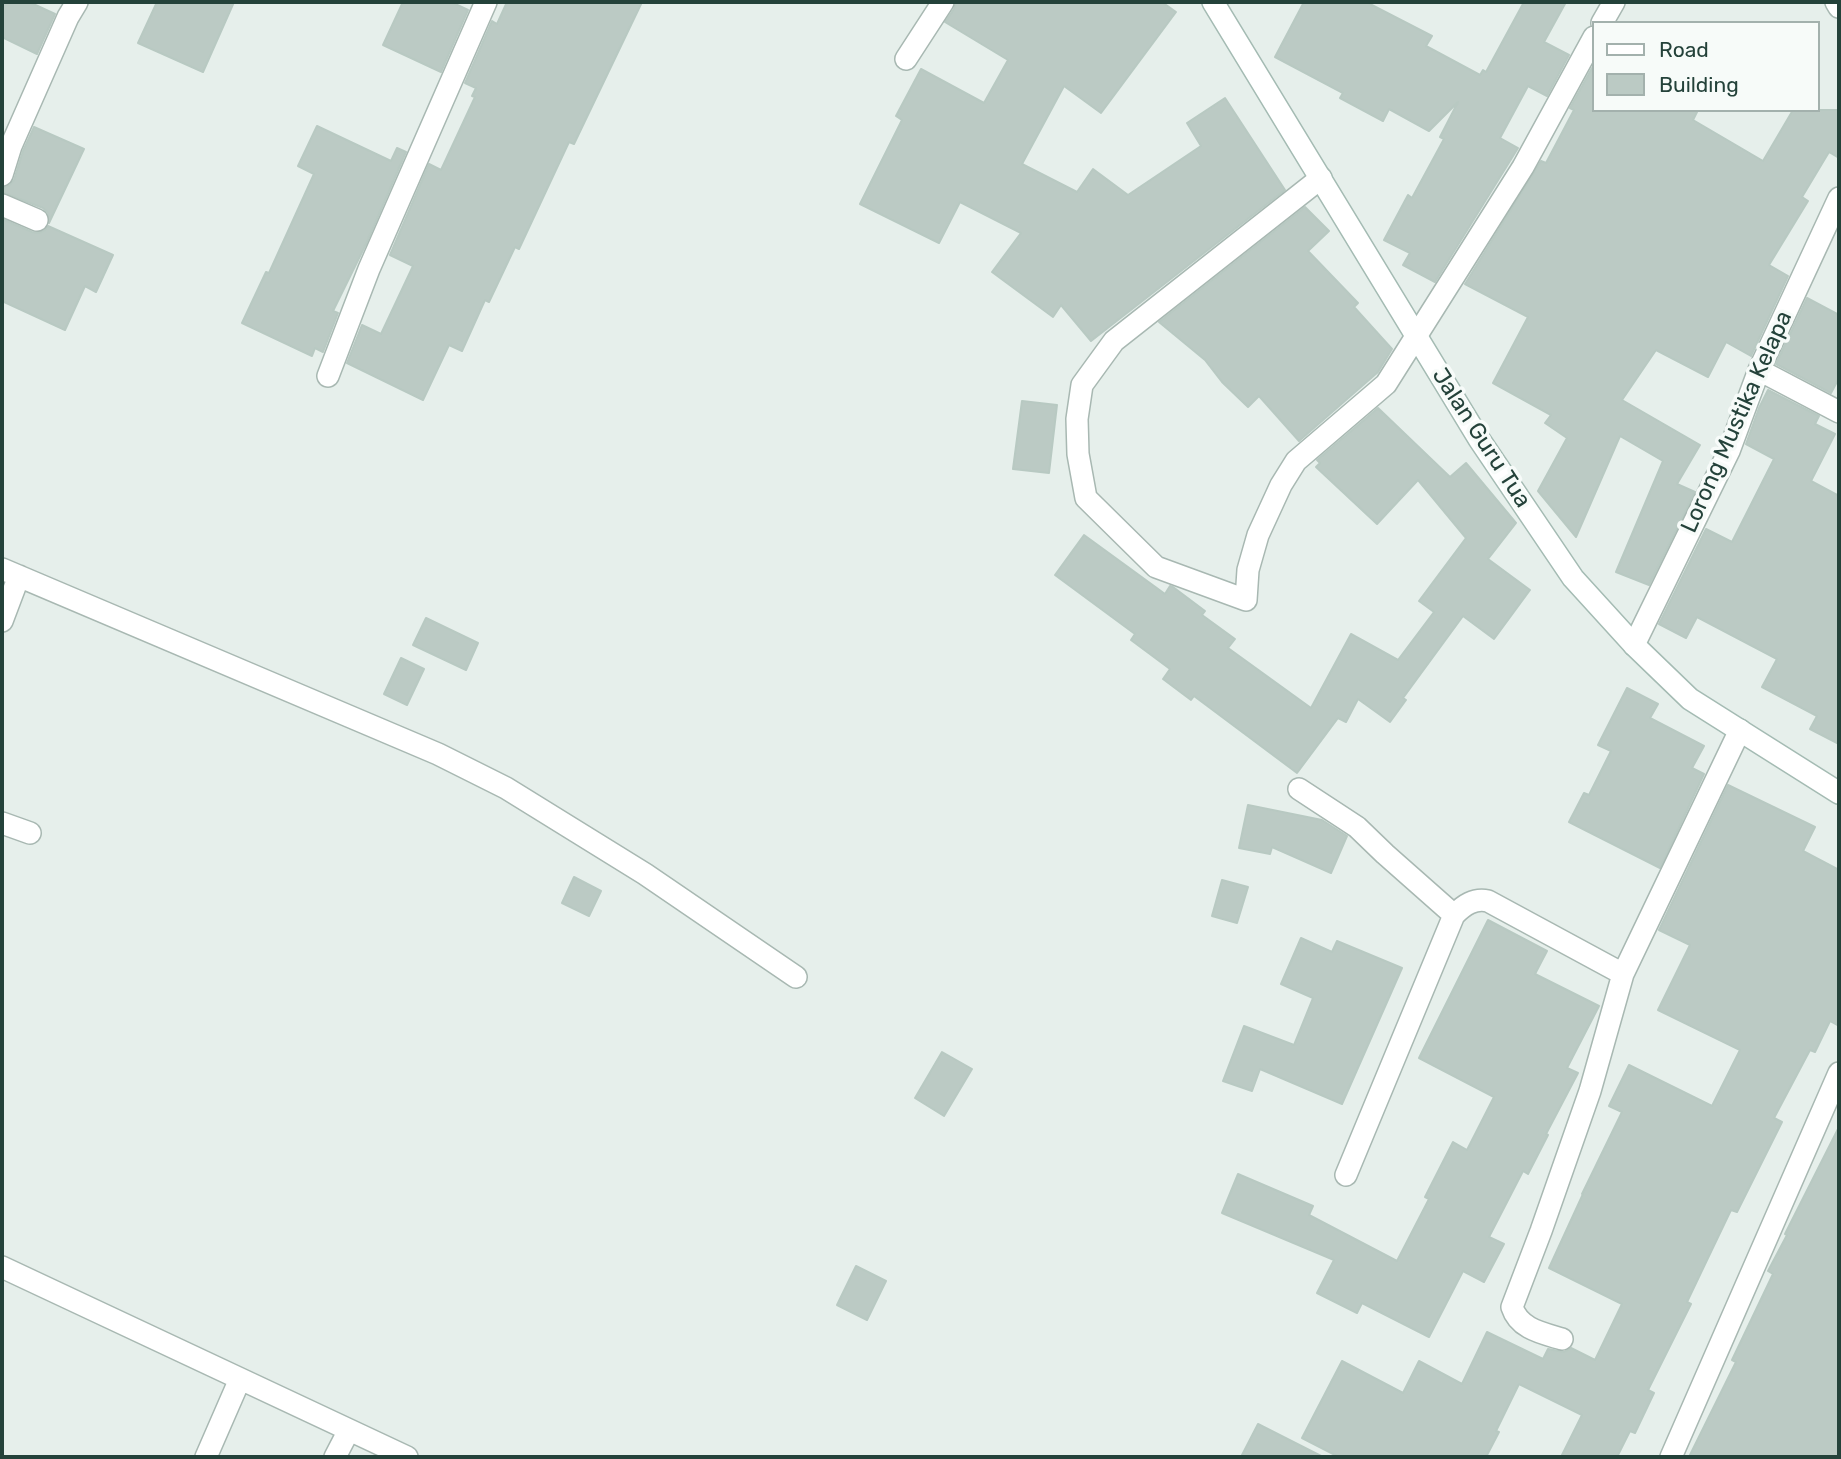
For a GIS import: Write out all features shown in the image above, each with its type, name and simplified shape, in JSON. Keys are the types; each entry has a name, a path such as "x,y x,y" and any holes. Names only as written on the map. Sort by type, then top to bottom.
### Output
{"street":[{"path":"2,175 11,146 77,2"},
{"path":"328,376 374,257 486,2"},
{"path":"906,59 943,2"},
{"path":"1603,21 1614,2"},
{"path":"1836,2 1839,7"},
{"name":"Jalan Guru Tua","path":"1217,3 1416,338 1479,439 1573,578 1634,645 1690,699 1839,793"},
{"path":"1321,178 1114,341 1082,384 1077,431 1086,498 1156,567 1246,600 1248,570 1258,535 1296,461 1386,384 1523,167 1592,41"},
{"name":"Lorong Mustika Kelapa","path":"1634,645 1729,451 1759,370 1839,198"},
{"path":"2,205 37,220"},
{"path":"1759,370 1839,412"},
{"path":"2,621 10,572 438,754 506,788 645,874 796,977"},
{"path":"1562,1339 1523,1324 1512,1307 1590,1091 1623,974 1740,730"},
{"path":"1299,789 1357,827 1454,915"},
{"path":"2,823 30,833"},
{"path":"1346,1175 1454,915 1462,907 1479,900 1488,901 1623,974"},
{"path":"1671,1457 1838,1078"},
{"path":"2,1266 407,1457"},
{"path":"206,1457 240,1379"},
{"path":"335,1457 349,1430"}],"building":[{"path":"2,2 29,2 55,14 37,54 2,37"},
{"path":"157,2 234,2 203,72 138,43"},
{"path":"403,2 451,2 468,10 441,72 383,45"},
{"path":"507,2 642,2 574,144 569,142 519,249 515,247 489,302 485,300 462,351 449,345 423,400 347,363 362,325 381,334 413,266 390,255 429,164 441,170 475,97 472,96 476,88 465,83 492,21 497,24"},
{"path":"956,2 1162,2 1176,12 1101,113 1064,86 1022,164 1077,192 1093,169 1128,195 1201,146 1187,123 1225,98 1285,190 1091,341 1061,305 1053,317 992,272 1021,233 960,202 939,243 860,204 902,120 896,116 921,69 984,103 1008,60 945,22"},
{"path":"1304,2 1366,2 1432,36 1426,46 1480,75 1483,70 1486,72 1524,2 1566,2 1544,42 1569,55 1547,96 1528,86 1500,138 1518,148 1435,282 1403,265 1410,253 1384,240 1408,195 1412,198 1444,139 1440,137 1458,102 1429,131 1389,109 1383,121 1340,98 1343,93 1275,57"},
{"path":"1592,68 1592,112 1697,112 1693,120 1763,161 1792,112 1839,110 1839,158 1829,152 1802,197 1808,201 1769,265 1788,276 1751,356 1726,342 1708,377 1656,350 1622,400 1700,445 1677,484 1695,492 1649,585 1616,572 1663,461 1620,436 1576,537 1538,491 1567,438 1545,423 1551,415 1493,383 1528,317 1465,284 1541,161 1546,163 1574,110 1570,108"},
{"path":"317,126 391,161 397,148 406,152 333,311 338,313 323,352 315,348 312,356 242,323 266,272 269,273 314,174 298,166"},
{"path":"34,127 84,149 49,223 48,213 43,208 2,192 2,188 14,180"},
{"path":"1305,207 1329,231 1308,251 1358,303 1354,307 1392,349 1378,372 1299,441 1259,396 1248,407 1222,382 1205,360 1159,322"},
{"path":"2,219 32,232 39,233 48,226 113,255 96,292 85,286 65,330 2,301"},
{"path":"1807,298 1839,315 1839,378 1831,393 1776,364"},
{"path":"1768,390 1819,416 1815,424 1835,434 1811,481 1839,496 1839,744 1810,729 1817,716 1762,687 1777,659 1697,617 1686,638 1659,624 1706,529 1732,542 1774,459 1746,444"},
{"path":"1022,401 1057,405 1049,473 1013,469"},
{"path":"1378,408 1450,477 1466,463 1516,523 1488,559 1530,590 1494,639 1463,616 1403,698 1406,700 1390,722 1358,699 1346,722 1338,718 1297,773 1194,696 1191,700 1163,679 1170,669 1131,640 1135,634 1055,575 1084,535 1165,594 1170,586 1173,587 1205,611 1202,615 1235,639 1228,648 1311,708 1351,634 1398,660 1434,612 1419,601 1466,538 1418,480 1377,524 1316,467 1320,463 1317,460"},
{"path":"426,618 478,643 466,670 413,645"},
{"path":"401,658 424,669 407,705 384,694"},
{"path":"1627,688 1658,704 1650,718 1704,746 1692,768 1704,774 1660,868 1569,822 1584,793 1589,795 1611,751 1598,745"},
{"path":"1728,785 1815,827 1803,851 1839,870 1839,1026 1830,1021 1815,1052 1810,1050 1774,1118 1782,1122 1737,1212 1731,1210 1687,1302 1691,1304 1648,1390 1654,1393 1635,1433 1630,1431 1617,1457 1561,1457 1582,1415 1519,1384 1486,1457 1339,1457 1302,1438 1342,1361 1403,1393 1419,1361 1462,1384 1487,1332 1543,1359 1548,1349 1564,1352 1571,1348 1595,1360 1622,1304 1549,1268 1622,1112 1609,1106 1629,1065 1712,1106 1740,1050 1658,1010 1690,945 1659,930"},
{"path":"1248,805 1322,820 1347,836 1331,873 1272,847 1270,854 1239,848"},
{"path":"574,877 601,891 589,916 562,903"},
{"path":"1222,880 1248,887 1237,923 1212,916"},
{"path":"1488,920 1547,951 1535,974 1599,1006 1567,1068 1578,1073 1528,1174 1523,1171 1489,1237 1504,1244 1484,1282 1463,1271 1429,1337 1362,1303 1357,1313 1317,1293 1334,1260 1222,1213 1238,1174 1313,1206 1309,1215 1397,1261 1429,1199 1425,1197 1453,1142 1467,1150 1494,1097 1419,1058"},
{"path":"1301,938 1332,952 1337,941 1402,968 1342,1104 1260,1069 1252,1091 1223,1081 1244,1026 1294,1045 1313,998 1281,984"},
{"path":"942,1052 972,1069 944,1116 915,1098"},
{"path":"1839,1127 1839,1457 1689,1457 1736,1362 1732,1360 1773,1274 1768,1271"},
{"path":"856,1266 886,1281 867,1320 837,1305"},
{"path":"1258,1424 1323,1457 1241,1457"}]}
